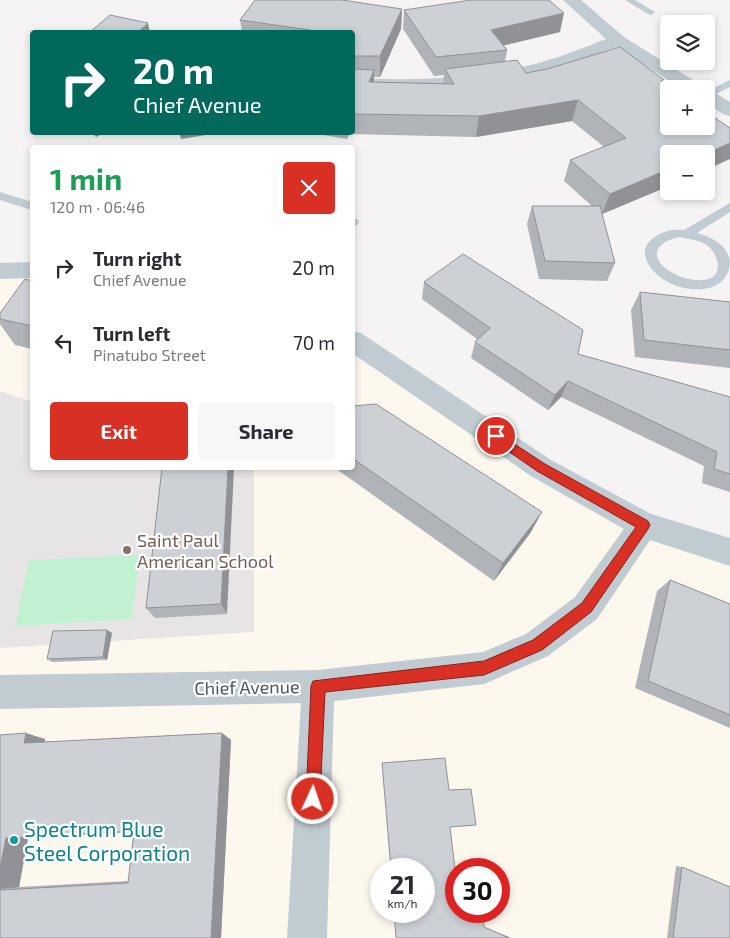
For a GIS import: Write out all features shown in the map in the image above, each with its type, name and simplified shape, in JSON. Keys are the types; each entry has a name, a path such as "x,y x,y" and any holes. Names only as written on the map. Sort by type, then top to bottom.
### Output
{"street":[{"path":"571,0 618,41 681,80"},
{"path":"355,83 428,83 492,76 537,68 618,41"},
{"path":"715,101 730,110"},
{"path":"0,271 30,270"},
{"path":"355,342 541,468 644,525 730,552"},
{"name":"Chief Avenue","path":"0,692 318,686 484,668 537,645 586,608 644,525"},
{"path":"307,938 318,686"}],"lane":[{"path":"629,0 651,12"},
{"path":"715,91 730,83"},
{"path":"0,196 30,205"},
{"path":"686,234 703,238 721,251 728,267 719,281 699,286 686,285 663,275 655,267 650,251 653,244 659,238 668,234 686,234 730,207"}],"shaded area":[{"path":"30,278 30,470 355,470 355,359 377,370 569,499 730,558 730,938 0,938 0,279"},
{"name":"Saint Paul American School","path":"0,391 30,401 30,470 254,470 254,632 0,648"}],"green space":[{"path":"140,555 132,619 15,626 29,560"}],"building":[{"path":"255,0 342,0 402,9 380,56 355,56 355,30 310,30 240,20"},
{"path":"471,0 549,0 564,13 491,30 507,50 436,57 404,10"},
{"path":"110,15 148,23 140,30 92,30"},
{"path":"620,47 664,80 660,80 660,135 715,135 715,118 730,128 730,143 715,150 715,145 660,145 660,173 610,194 570,160 626,138 578,100 479,116 355,114 355,69 374,70 369,82 454,84 445,69 517,60 526,73 547,69"},
{"path":"532,206 600,206 615,263 545,261"},
{"path":"463,254 583,330 578,354 730,397 730,474 714,469 717,452 568,381 555,395 475,342 490,328 424,282"},
{"path":"25,279 30,280 30,326 0,319 0,313"},
{"path":"640,292 730,302 730,350 644,340"},
{"path":"376,404 542,512 503,563 355,460 355,406"},
{"path":"162,470 228,470 221,604 146,608"},
{"path":"670,580 730,604 730,715 648,681"},
{"path":"107,630 103,657 47,659 53,631"},
{"path":"26,733 24,743 222,733 211,938 0,938 0,890 128,883 134,831 6,838 0,868 0,735"},
{"path":"445,758 449,790 471,789 476,825 450,827 454,858 445,858 445,923 484,923 484,927 509,938 396,938 395,923 435,923 435,858 390,858 382,763"},
{"path":"682,867 730,887 730,938 673,938"}],"place":[{"name":"Saint Paul American School","path":"127,550"},
{"name":"Spectrum Blue Steel Corporation","path":"14,840"}],"route":[{"path":"313,799 318,686 484,668 537,645 586,608 644,525 541,468 496,436"}]}
